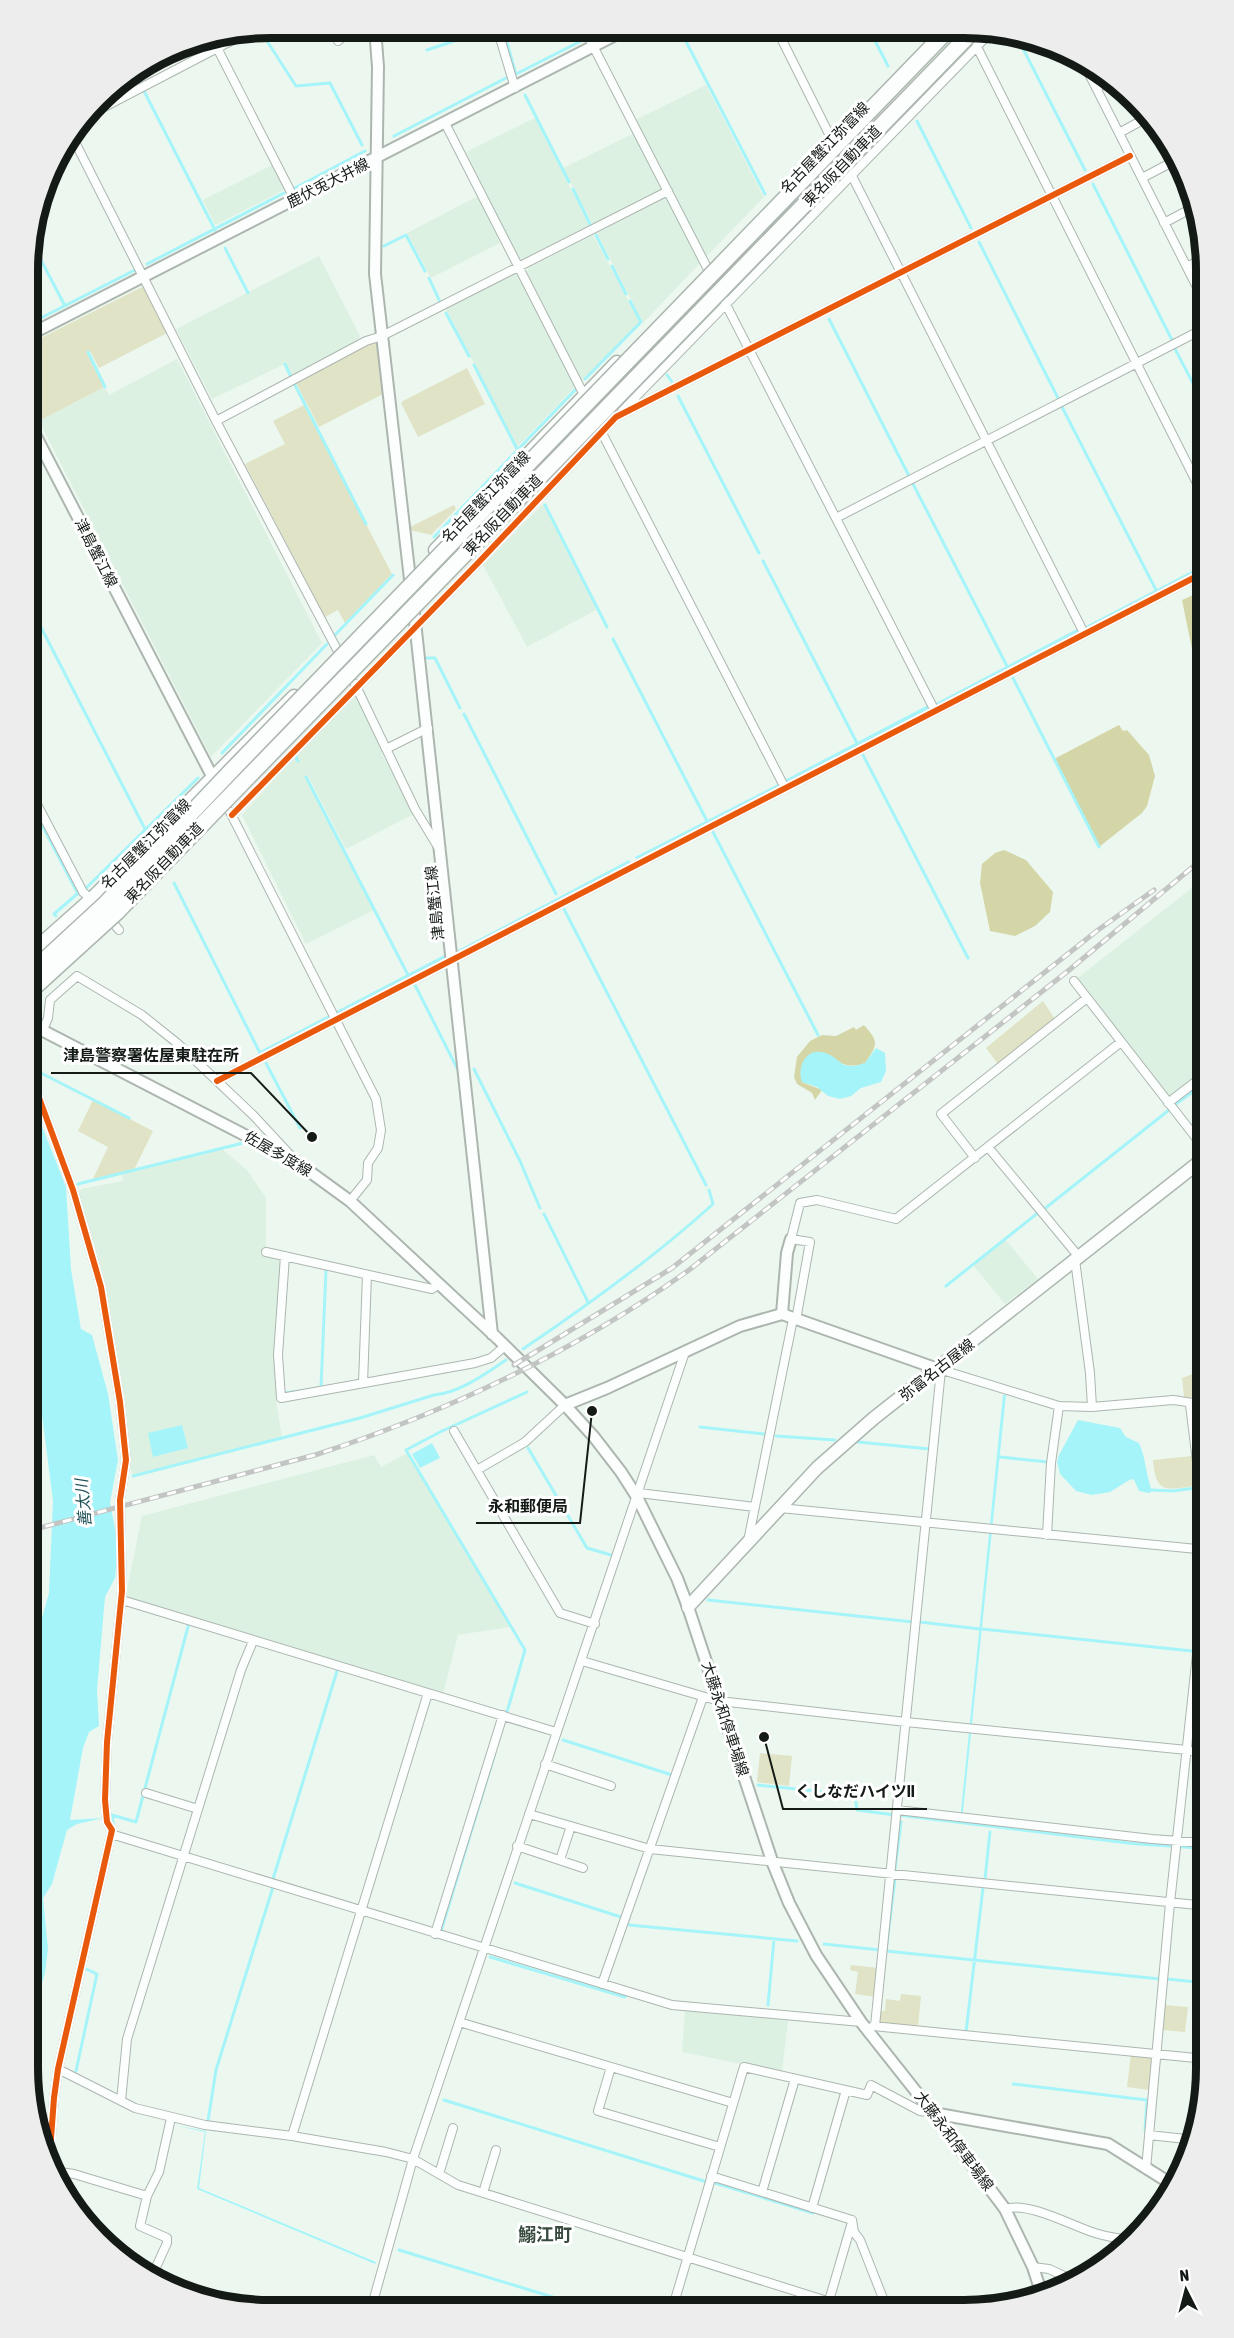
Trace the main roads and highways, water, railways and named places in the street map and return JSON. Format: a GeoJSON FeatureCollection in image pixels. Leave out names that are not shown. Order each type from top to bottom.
{"type":"FeatureCollection","features":[{"type":"Feature","properties":{"kind":"highway","name":"東名阪自動車道"},"geometry":{"type":"LineString","coordinates":[[38,966],[106,903],[940,38]]}},
{"type":"Feature","properties":{"kind":"highway","name":"東名阪自動車道"},"geometry":{"type":"LineString","coordinates":[[38,984],[117,912],[967,38]]}},
{"type":"Feature","properties":{"kind":"main road","name":"津島蟹江線"},"geometry":{"type":"LineString","coordinates":[[376,38],[378,67],[375,274],[442,853],[492,1334]]}},
{"type":"Feature","properties":{"kind":"main road","name":"鹿伏兎大井線"},"geometry":{"type":"LineString","coordinates":[[38,331],[610,38]]}},
{"type":"Feature","properties":{"kind":"main road","name":"名古屋蟹江弥富線"},"geometry":{"type":"LineString","coordinates":[[38,945],[91,899],[213,778],[708,270],[930,38]]}},
{"type":"Feature","properties":{"kind":"main road","name":"津島蟹江線"},"geometry":{"type":"LineString","coordinates":[[38,440],[213,778]]}},
{"type":"Feature","properties":{"kind":"main road","name":"佐屋多度線"},"geometry":{"type":"LineString","coordinates":[[38,1028],[295,1161],[350,1201],[492,1334]]}},
{"type":"Feature","properties":{"kind":"main road","name":"弥富名古屋線"},"geometry":{"type":"LineString","coordinates":[[688,1607],[817,1468],[874,1418],[940,1370],[1196,1163]]}},
{"type":"Feature","properties":{"kind":"main road"},"geometry":{"type":"LineString","coordinates":[[782,1314],[787,1254],[791,1239]]}},
{"type":"Feature","properties":{"kind":"main road"},"geometry":{"type":"LineString","coordinates":[[492,1334],[565,1405],[740,1326],[782,1314],[940,1370]]}},
{"type":"Feature","properties":{"kind":"main road","name":"大藤永和停車場線"},"geometry":{"type":"LineString","coordinates":[[565,1405],[615,1463],[638,1495],[677,1578],[772,1861],[789,1903],[816,1955],[861,2023],[933,2113],[1005,2209],[1033,2267],[1040,2288]]}},
{"type":"Feature","properties":{"kind":"main road"},"geometry":{"type":"LineString","coordinates":[[933,2113],[1108,2145],[1167,2182]]}},
{"type":"Feature","properties":{"kind":"water"},"geometry":{"type":"Polygon","coordinates":[[[1196,569],[1085,629],[1084,627],[1196,569]]]}},
{"type":"Feature","properties":{"kind":"water"},"geometry":{"type":"Polygon","coordinates":[[[1077,629],[1079,632],[935,706],[934,704],[1077,629]]]}},
{"type":"Feature","properties":{"kind":"water"},"geometry":{"type":"Polygon","coordinates":[[[928,705],[929,709],[785,783],[783,781],[928,705]]]}},
{"type":"Feature","properties":{"kind":"water"},"geometry":{"type":"Polygon","coordinates":[[[778,784],[779,786],[637,860],[635,857],[778,784]]]}},
{"type":"Feature","properties":{"kind":"water"},"geometry":{"type":"Polygon","coordinates":[[[629,860],[630,863],[458,952],[458,950],[629,860]]]}},
{"type":"Feature","properties":{"kind":"water"},"geometry":{"type":"Polygon","coordinates":[[[448,953],[448,957],[260,1055],[258,1052],[448,953]]]}},
{"type":"Feature","properties":{"kind":"water"},"geometry":{"type":"Polygon","coordinates":[[[876,1048],[885,1053],[886,1071],[881,1082],[861,1088],[851,1096],[840,1099],[828,1096],[817,1087],[802,1082],[801,1071],[804,1061],[815,1052],[833,1056],[844,1065],[856,1066],[865,1063],[876,1048]]]}},
{"type":"Feature","properties":{"kind":"water","name":"善太川"},"geometry":{"type":"Polygon","coordinates":[[[38,1116],[66,1187],[71,1269],[81,1329],[92,1335],[108,1394],[118,1460],[110,1502],[118,1544],[115,1578],[105,1597],[97,1690],[99,1726],[89,1732],[83,1748],[70,1820],[103,1818],[77,1824],[67,1830],[52,1884],[43,1898],[48,1949],[45,1973],[38,1997],[38,1632],[49,1593],[53,1501],[38,1392],[38,1116]]]}},
{"type":"Feature","properties":{"kind":"water"},"geometry":{"type":"Polygon","coordinates":[[[1003,1395],[1006,1395],[962,1821],[1132,1842],[1196,1846],[1196,1849],[1132,1845],[894,1816],[960,1821],[1003,1395]]]}},
{"type":"Feature","properties":{"kind":"water"},"geometry":{"type":"Polygon","coordinates":[[[1078,1420],[1120,1428],[1126,1437],[1139,1443],[1152,1491],[1149,1493],[1139,1491],[1134,1480],[1131,1479],[1110,1492],[1092,1495],[1076,1491],[1060,1474],[1057,1462],[1078,1420]]]}},
{"type":"Feature","properties":{"kind":"water"},"geometry":{"type":"Polygon","coordinates":[[[182,1425],[188,1448],[153,1457],[148,1433],[182,1425]]]}},
{"type":"Feature","properties":{"kind":"water"},"geometry":{"type":"Polygon","coordinates":[[[432,1443],[440,1458],[420,1468],[412,1454],[432,1443]]]}},
{"type":"Feature","properties":{"kind":"water"},"geometry":{"type":"Polygon","coordinates":[[[174,2125],[206,2131],[199,2188],[376,2262],[375,2264],[197,2189],[205,2132],[174,2125]]]}},
{"type":"Feature","properties":{"kind":"waterway"},"geometry":{"type":"LineString","coordinates":[[266,38],[296,86],[330,83],[362,145]]}},
{"type":"Feature","properties":{"kind":"waterway"},"geometry":{"type":"LineString","coordinates":[[427,50],[463,38]]}},
{"type":"Feature","properties":{"kind":"waterway"},"geometry":{"type":"LineString","coordinates":[[506,38],[515,71]]}},
{"type":"Feature","properties":{"kind":"waterway"},"geometry":{"type":"LineString","coordinates":[[684,38],[765,194]]}},
{"type":"Feature","properties":{"kind":"waterway"},"geometry":{"type":"LineString","coordinates":[[874,38],[888,66]]}},
{"type":"Feature","properties":{"kind":"waterway"},"geometry":{"type":"LineString","coordinates":[[516,74],[585,39]]}},
{"type":"Feature","properties":{"kind":"waterway"},"geometry":{"type":"LineString","coordinates":[[1021,44],[1085,170]]}},
{"type":"Feature","properties":{"kind":"waterway"},"geometry":{"type":"LineString","coordinates":[[394,136],[506,78]]}},
{"type":"Feature","properties":{"kind":"waterway"},"geometry":{"type":"LineString","coordinates":[[138,79],[141,84]]}},
{"type":"Feature","properties":{"kind":"waterway"},"geometry":{"type":"LineString","coordinates":[[144,91],[215,230]]}},
{"type":"Feature","properties":{"kind":"waterway"},"geometry":{"type":"LineString","coordinates":[[525,95],[569,182]]}},
{"type":"Feature","properties":{"kind":"waterway"},"geometry":{"type":"LineString","coordinates":[[917,121],[971,228]]}},
{"type":"Feature","properties":{"kind":"waterway"},"geometry":{"type":"LineString","coordinates":[[295,188],[365,151]]}},
{"type":"Feature","properties":{"kind":"waterway"},"geometry":{"type":"LineString","coordinates":[[1093,184],[1172,340]]}},
{"type":"Feature","properties":{"kind":"waterway"},"geometry":{"type":"LineString","coordinates":[[573,189],[591,226]]}},
{"type":"Feature","properties":{"kind":"waterway"},"geometry":{"type":"LineString","coordinates":[[147,264],[284,193]]}},
{"type":"Feature","properties":{"kind":"waterway"},"geometry":{"type":"LineString","coordinates":[[384,246],[406,235],[425,271]]}},
{"type":"Feature","properties":{"kind":"waterway"},"geometry":{"type":"LineString","coordinates":[[596,235],[608,259]]}},
{"type":"Feature","properties":{"kind":"waterway"},"geometry":{"type":"LineString","coordinates":[[979,242],[1059,400]]}},
{"type":"Feature","properties":{"kind":"waterway"},"geometry":{"type":"LineString","coordinates":[[225,248],[248,293]]}},
{"type":"Feature","properties":{"kind":"waterway"},"geometry":{"type":"LineString","coordinates":[[38,254],[65,306]]}},
{"type":"Feature","properties":{"kind":"waterway"},"geometry":{"type":"LineString","coordinates":[[612,266],[626,294]]}},
{"type":"Feature","properties":{"kind":"waterway"},"geometry":{"type":"LineString","coordinates":[[38,319],[135,270]]}},
{"type":"Feature","properties":{"kind":"waterway"},"geometry":{"type":"LineString","coordinates":[[429,278],[440,302]]}},
{"type":"Feature","properties":{"kind":"waterway"},"geometry":{"type":"LineString","coordinates":[[585,379],[641,322],[630,301]]}},
{"type":"Feature","properties":{"kind":"waterway"},"geometry":{"type":"LineString","coordinates":[[446,313],[469,356]]}},
{"type":"Feature","properties":{"kind":"waterway"},"geometry":{"type":"LineString","coordinates":[[829,319],[909,476]]}},
{"type":"Feature","properties":{"kind":"waterway"},"geometry":{"type":"LineString","coordinates":[[1174,347],[1196,389]]}},
{"type":"Feature","properties":{"kind":"waterway"},"geometry":{"type":"LineString","coordinates":[[88,352],[105,387]]}},
{"type":"Feature","properties":{"kind":"waterway"},"geometry":{"type":"LineString","coordinates":[[285,364],[291,377]]}},
{"type":"Feature","properties":{"kind":"waterway"},"geometry":{"type":"LineString","coordinates":[[474,365],[517,449]]}},
{"type":"Feature","properties":{"kind":"waterway"},"geometry":{"type":"LineString","coordinates":[[667,375],[672,382]]}},
{"type":"Feature","properties":{"kind":"waterway"},"geometry":{"type":"LineString","coordinates":[[295,385],[366,524]]}},
{"type":"Feature","properties":{"kind":"waterway"},"geometry":{"type":"LineString","coordinates":[[434,537],[577,388]]}},
{"type":"Feature","properties":{"kind":"waterway"},"geometry":{"type":"LineString","coordinates":[[678,396],[759,553]]}},
{"type":"Feature","properties":{"kind":"waterway"},"geometry":{"type":"LineString","coordinates":[[1062,407],[1156,590]]}},
{"type":"Feature","properties":{"kind":"waterway"},"geometry":{"type":"LineString","coordinates":[[913,484],[1008,668]]}},
{"type":"Feature","properties":{"kind":"waterway"},"geometry":{"type":"LineString","coordinates":[[545,505],[607,627]]}},
{"type":"Feature","properties":{"kind":"waterway"},"geometry":{"type":"LineString","coordinates":[[763,561],[858,745]]}},
{"type":"Feature","properties":{"kind":"waterway"},"geometry":{"type":"LineString","coordinates":[[335,635],[393,575]]}},
{"type":"Feature","properties":{"kind":"waterway"},"geometry":{"type":"LineString","coordinates":[[38,621],[145,829]]}},
{"type":"Feature","properties":{"kind":"waterway"},"geometry":{"type":"LineString","coordinates":[[613,639],[708,823]]}},
{"type":"Feature","properties":{"kind":"waterway"},"geometry":{"type":"LineString","coordinates":[[222,753],[327,644]]}},
{"type":"Feature","properties":{"kind":"waterway"},"geometry":{"type":"LineString","coordinates":[[425,658],[435,658],[460,708]]}},
{"type":"Feature","properties":{"kind":"waterway"},"geometry":{"type":"LineString","coordinates":[[1013,678],[1099,847]]}},
{"type":"Feature","properties":{"kind":"waterway"},"geometry":{"type":"LineString","coordinates":[[464,714],[556,894]]}},
{"type":"Feature","properties":{"kind":"waterway"},"geometry":{"type":"LineString","coordinates":[[863,755],[968,958]]}},
{"type":"Feature","properties":{"kind":"waterway"},"geometry":{"type":"LineString","coordinates":[[296,757],[298,761]]}},
{"type":"Feature","properties":{"kind":"waterway"},"geometry":{"type":"LineString","coordinates":[[306,777],[409,977]]}},
{"type":"Feature","properties":{"kind":"waterway"},"geometry":{"type":"LineString","coordinates":[[86,888],[198,778]]}},
{"type":"Feature","properties":{"kind":"waterway"},"geometry":{"type":"LineString","coordinates":[[38,817],[78,894]]}},
{"type":"Feature","properties":{"kind":"waterway"},"geometry":{"type":"LineString","coordinates":[[713,832],[818,1035]]}},
{"type":"Feature","properties":{"kind":"waterway"},"geometry":{"type":"LineString","coordinates":[[174,883],[260,1053]]}},
{"type":"Feature","properties":{"kind":"waterway"},"geometry":{"type":"LineString","coordinates":[[56,916],[54,914],[77,894]]}},
{"type":"Feature","properties":{"kind":"waterway"},"geometry":{"type":"LineString","coordinates":[[564,909],[706,1185]]}},
{"type":"Feature","properties":{"kind":"waterway"},"geometry":{"type":"LineString","coordinates":[[415,985],[459,1072]]}},
{"type":"Feature","properties":{"kind":"waterway"},"geometry":{"type":"LineString","coordinates":[[266,1063],[300,1128]]}},
{"type":"Feature","properties":{"kind":"waterway"},"geometry":{"type":"LineString","coordinates":[[474,1069],[520,1161],[540,1208]]}},
{"type":"Feature","properties":{"kind":"waterway"},"geometry":{"type":"LineString","coordinates":[[39,1072],[129,1118]]}},
{"type":"Feature","properties":{"kind":"waterway"},"geometry":{"type":"LineString","coordinates":[[1173,1106],[1196,1089]]}},
{"type":"Feature","properties":{"kind":"waterway"},"geometry":{"type":"LineString","coordinates":[[1043,1210],[1169,1110]]}},
{"type":"Feature","properties":{"kind":"waterway"},"geometry":{"type":"LineString","coordinates":[[78,1184],[243,1143]]}},
{"type":"Feature","properties":{"kind":"waterway"},"geometry":{"type":"LineString","coordinates":[[523,1349],[621,1280],[691,1224],[713,1204],[709,1190]]}},
{"type":"Feature","properties":{"kind":"waterway"},"geometry":{"type":"LineString","coordinates":[[946,1286],[1039,1212]]}},
{"type":"Feature","properties":{"kind":"waterway"},"geometry":{"type":"LineString","coordinates":[[544,1214],[588,1302]]}},
{"type":"Feature","properties":{"kind":"waterway"},"geometry":{"type":"LineString","coordinates":[[321,1387],[326,1270]]}},
{"type":"Feature","properties":{"kind":"waterway"},"geometry":{"type":"LineString","coordinates":[[133,1476],[360,1418],[453,1391],[472,1382],[506,1360]]}},
{"type":"Feature","properties":{"kind":"waterway"},"geometry":{"type":"LineString","coordinates":[[285,1393],[307,1390]]}},
{"type":"Feature","properties":{"kind":"waterway"},"geometry":{"type":"LineString","coordinates":[[507,1712],[525,1650],[406,1450],[527,1392]]}},
{"type":"Feature","properties":{"kind":"waterway"},"geometry":{"type":"LineString","coordinates":[[700,1427],[764,1434]]}},
{"type":"Feature","properties":{"kind":"waterway"},"geometry":{"type":"LineString","coordinates":[[776,1436],[835,1440]]}},
{"type":"Feature","properties":{"kind":"waterway"},"geometry":{"type":"LineString","coordinates":[[858,1442],[930,1449]]}},
{"type":"Feature","properties":{"kind":"waterway"},"geometry":{"type":"LineString","coordinates":[[528,1448],[587,1548],[611,1555]]}},
{"type":"Feature","properties":{"kind":"waterway"},"geometry":{"type":"LineString","coordinates":[[1000,1457],[1048,1462]]}},
{"type":"Feature","properties":{"kind":"waterway"},"geometry":{"type":"LineString","coordinates":[[1152,1490],[1172,1491],[1196,1488]]}},
{"type":"Feature","properties":{"kind":"waterway"},"geometry":{"type":"LineString","coordinates":[[38,1490],[38,1499]]}},
{"type":"Feature","properties":{"kind":"waterway"},"geometry":{"type":"LineString","coordinates":[[708,1600],[913,1622]]}},
{"type":"Feature","properties":{"kind":"waterway"},"geometry":{"type":"LineString","coordinates":[[920,1622],[980,1629]]}},
{"type":"Feature","properties":{"kind":"waterway"},"geometry":{"type":"LineString","coordinates":[[114,1829],[112,1815],[136,1822],[189,1623]]}},
{"type":"Feature","properties":{"kind":"waterway"},"geometry":{"type":"LineString","coordinates":[[982,1629],[1192,1651]]}},
{"type":"Feature","properties":{"kind":"waterway"},"geometry":{"type":"LineString","coordinates":[[273,1879],[337,1671]]}},
{"type":"Feature","properties":{"kind":"waterway"},"geometry":{"type":"LineString","coordinates":[[563,1740],[672,1775]]}},
{"type":"Feature","properties":{"kind":"waterway"},"geometry":{"type":"LineString","coordinates":[[441,1931],[495,1753]]}},
{"type":"Feature","properties":{"kind":"waterway"},"geometry":{"type":"LineString","coordinates":[[758,1785],[855,1795],[857,1810],[895,1815]]}},
{"type":"Feature","properties":{"kind":"waterway"},"geometry":{"type":"LineString","coordinates":[[895,1869],[901,1822]]}},
{"type":"Feature","properties":{"kind":"waterway"},"geometry":{"type":"LineString","coordinates":[[985,1879],[990,1832]]}},
{"type":"Feature","properties":{"kind":"waterway"},"geometry":{"type":"LineString","coordinates":[[895,1879],[886,1951],[1160,1979]]}},
{"type":"Feature","properties":{"kind":"waterway"},"geometry":{"type":"LineString","coordinates":[[515,1883],[624,1918]]}},
{"type":"Feature","properties":{"kind":"waterway"},"geometry":{"type":"LineString","coordinates":[[208,2121],[216,2070],[273,1887]]}},
{"type":"Feature","properties":{"kind":"waterway"},"geometry":{"type":"LineString","coordinates":[[966,2032],[983,1888]]}},
{"type":"Feature","properties":{"kind":"waterway"},"geometry":{"type":"LineString","coordinates":[[629,1925],[797,1941]]}},
{"type":"Feature","properties":{"kind":"waterway"},"geometry":{"type":"LineString","coordinates":[[768,2005],[774,1939]]}},
{"type":"Feature","properties":{"kind":"waterway"},"geometry":{"type":"LineString","coordinates":[[824,1944],[880,1950]]}},
{"type":"Feature","properties":{"kind":"waterway"},"geometry":{"type":"LineString","coordinates":[[490,1957],[625,1997]]}},
{"type":"Feature","properties":{"kind":"waterway"},"geometry":{"type":"LineString","coordinates":[[76,2071],[97,1974],[84,1968]]}},
{"type":"Feature","properties":{"kind":"waterway"},"geometry":{"type":"LineString","coordinates":[[1167,1979],[1196,1982]]}},
{"type":"Feature","properties":{"kind":"waterway"},"geometry":{"type":"LineString","coordinates":[[1013,2084],[1147,2100],[1145,2130]]}},
{"type":"Feature","properties":{"kind":"waterway"},"geometry":{"type":"LineString","coordinates":[[444,2100],[707,2182]]}},
{"type":"Feature","properties":{"kind":"waterway"},"geometry":{"type":"LineString","coordinates":[[715,2183],[813,2213]]}},
{"type":"Feature","properties":{"kind":"waterway"},"geometry":{"type":"LineString","coordinates":[[399,2250],[562,2300]]}},
{"type":"Feature","properties":{"kind":"railway"},"geometry":{"type":"LineString","coordinates":[[38,1528],[315,1455],[364,1438],[413,1420],[509,1377],[602,1327],[689,1270],[1068,971],[1196,864]]}},
{"type":"Feature","properties":{"kind":"railway"},"geometry":{"type":"LineString","coordinates":[[514,1365],[672,1268],[1098,930],[1154,890]]}},
{"type":"Feature","properties":{"kind":"place","name":"津島警察署佐屋東駐在所"},"geometry":{"type":"Point","coordinates":[312,1137]}},
{"type":"Feature","properties":{"kind":"place","name":"永和郵便局"},"geometry":{"type":"Point","coordinates":[592,1411]}},
{"type":"Feature","properties":{"kind":"place","name":"くしなだハイツII"},"geometry":{"type":"Point","coordinates":[764,1737]}},
{"type":"Feature","properties":{"kind":"district","name":"鰯江町"},"geometry":{"type":"Point","coordinates":[545,2235]}}]}
